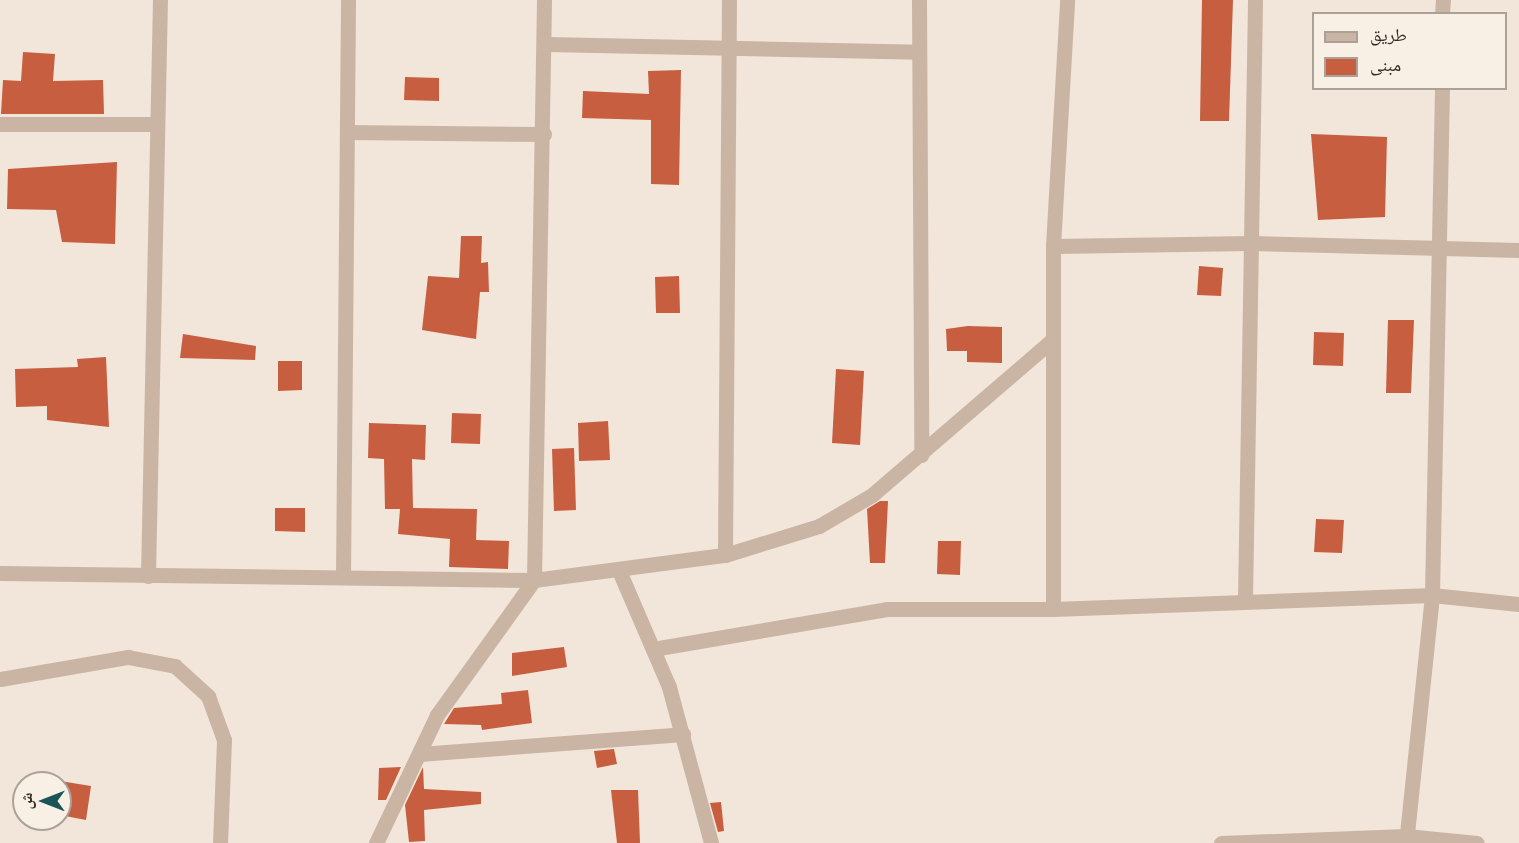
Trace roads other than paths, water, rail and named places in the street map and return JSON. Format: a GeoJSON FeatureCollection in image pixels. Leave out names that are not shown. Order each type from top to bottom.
{"type":"FeatureCollection","features":[{"type":"Feature","properties":{"kind":"street"},"geometry":{"type":"LineString","coordinates":[[148,576],[160,0]]}},
{"type":"Feature","properties":{"kind":"street"},"geometry":{"type":"LineString","coordinates":[[343,577],[348,0]]}},
{"type":"Feature","properties":{"kind":"street"},"geometry":{"type":"LineString","coordinates":[[376,843],[437,715],[534,580],[546,44],[544,0]]}},
{"type":"Feature","properties":{"kind":"street"},"geometry":{"type":"LineString","coordinates":[[725,555],[726,46],[729,0]]}},
{"type":"Feature","properties":{"kind":"street"},"geometry":{"type":"LineString","coordinates":[[919,0],[921,455]]}},
{"type":"Feature","properties":{"kind":"street"},"geometry":{"type":"LineString","coordinates":[[1053,609],[1053,246],[1067,0]]}},
{"type":"Feature","properties":{"kind":"street"},"geometry":{"type":"LineString","coordinates":[[1245,598],[1255,0]]}},
{"type":"Feature","properties":{"kind":"street"},"geometry":{"type":"LineString","coordinates":[[546,44],[726,46],[920,52]]}},
{"type":"Feature","properties":{"kind":"street"},"geometry":{"type":"LineString","coordinates":[[1406,839],[1432,595],[1441,248],[1442,90]]}},
{"type":"Feature","properties":{"kind":"street"},"geometry":{"type":"LineString","coordinates":[[0,124],[157,124]]}},
{"type":"Feature","properties":{"kind":"street"},"geometry":{"type":"LineString","coordinates":[[347,132],[544,134]]}},
{"type":"Feature","properties":{"kind":"street"},"geometry":{"type":"LineString","coordinates":[[1053,246],[1251,243],[1519,250]]}},
{"type":"Feature","properties":{"kind":"street"},"geometry":{"type":"LineString","coordinates":[[0,573],[534,580],[620,573],[725,555],[819,526],[872,495],[1052,340]]}},
{"type":"Feature","properties":{"kind":"street"},"geometry":{"type":"LineString","coordinates":[[620,573],[653,650],[683,734],[711,843]]}},
{"type":"Feature","properties":{"kind":"street"},"geometry":{"type":"LineString","coordinates":[[653,650],[887,609],[1053,609],[1245,598],[1432,595],[1519,603]]}},
{"type":"Feature","properties":{"kind":"street"},"geometry":{"type":"LineString","coordinates":[[0,679],[128,657],[175,666],[208,696],[224,740],[220,843]]}},
{"type":"Feature","properties":{"kind":"street"},"geometry":{"type":"LineString","coordinates":[[419,754],[683,734]]}},
{"type":"Feature","properties":{"kind":"street"},"geometry":{"type":"LineString","coordinates":[[1221,843],[1406,839],[1477,843]]}}]}
